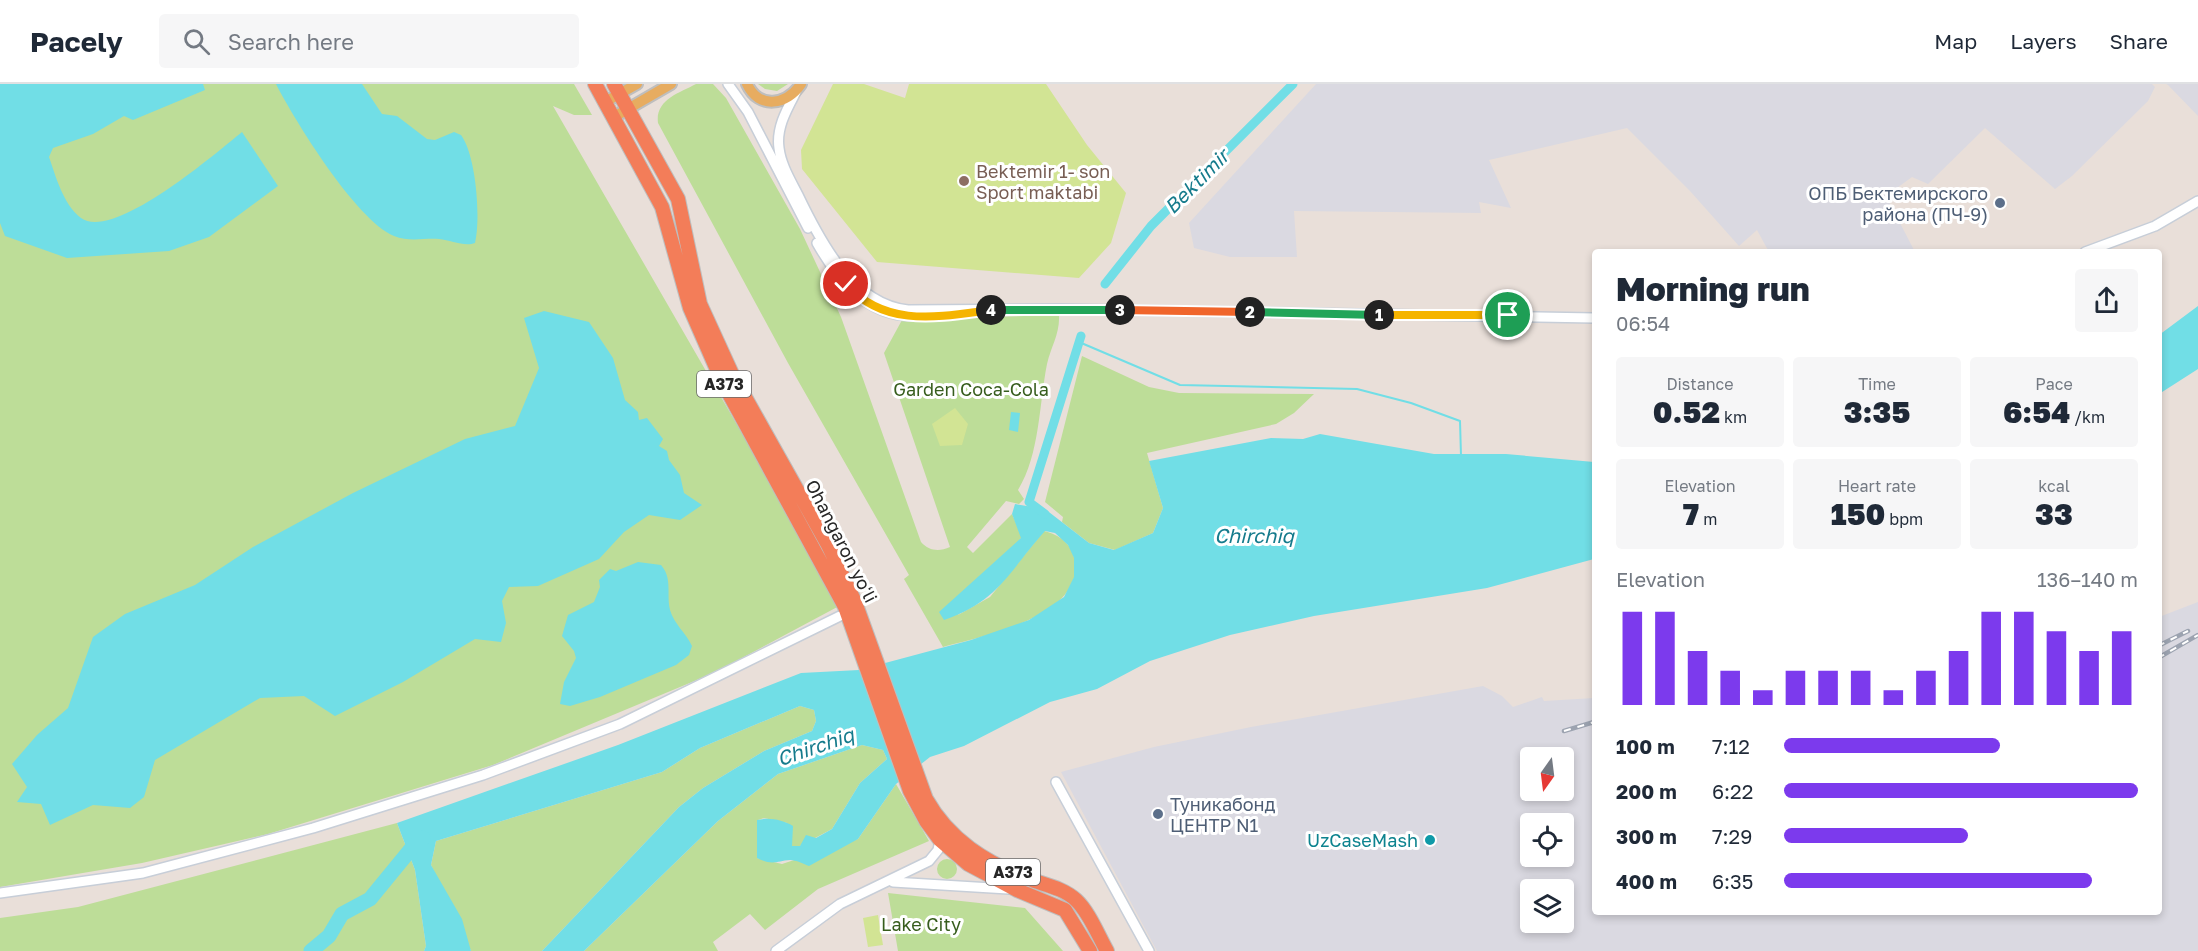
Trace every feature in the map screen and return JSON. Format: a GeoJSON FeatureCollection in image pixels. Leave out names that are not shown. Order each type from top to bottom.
{"type":"FeatureCollection","features":[{"type":"Feature","properties":{"kind":"highway","name":"Ohangaron yoʻli"},"geometry":{"type":"LineString","coordinates":[[595,84],[662,207],[678,273],[703,340],[722,381],[832,579],[869,656]]}},
{"type":"Feature","properties":{"kind":"highway","name":"Ohangaron yoʻli"},"geometry":{"type":"LineString","coordinates":[[617,89],[678,199],[693,277],[712,333],[732,374],[828,545],[855,602],[869,656],[926,821],[940,840],[968,864],[1017,890],[1065,910],[1090,951]]}},
{"type":"Feature","properties":{"kind":"highway","name":"Ohangaron yoʻli"},"geometry":{"type":"LineString","coordinates":[[915,789],[943,825],[974,852],[997,866],[1075,899],[1107,951]]}},
{"type":"Feature","properties":{"kind":"main road"},"geometry":{"type":"LineString","coordinates":[[605,102],[617,89],[637,84]]}},
{"type":"Feature","properties":{"kind":"main road"},"geometry":{"type":"LineString","coordinates":[[614,117],[671,84]]}},
{"type":"Feature","properties":{"kind":"main road"},"geometry":{"type":"LineString","coordinates":[[747,84],[756,97],[769,102],[785,100],[799,88]]}},
{"type":"Feature","properties":{"kind":"street"},"geometry":{"type":"LineString","coordinates":[[728,84],[748,112],[826,258],[853,292],[866,303],[885,313],[903,315],[995,309]]}},
{"type":"Feature","properties":{"kind":"street"},"geometry":{"type":"LineString","coordinates":[[747,84],[748,112]]}},
{"type":"Feature","properties":{"kind":"street"},"geometry":{"type":"LineString","coordinates":[[799,88],[781,124],[778,144],[780,155],[822,241],[856,283],[879,303],[898,309],[1060,309],[1592,318]]}},
{"type":"Feature","properties":{"kind":"street"},"geometry":{"type":"LineString","coordinates":[[2093,249],[2155,225],[2198,201]]}},
{"type":"Feature","properties":{"kind":"street"},"geometry":{"type":"LineString","coordinates":[[0,893],[143,873],[313,828],[483,775],[620,724],[840,616]]}},
{"type":"Feature","properties":{"kind":"street"},"geometry":{"type":"LineString","coordinates":[[1056,782],[1149,951]]}},
{"type":"Feature","properties":{"kind":"street"},"geometry":{"type":"LineString","coordinates":[[776,951],[840,904],[891,882],[929,861],[938,850],[940,840]]}},
{"type":"Feature","properties":{"kind":"street"},"geometry":{"type":"LineString","coordinates":[[891,882],[1017,890]]}},
{"type":"Feature","properties":{"kind":"shaded area"},"geometry":{"type":"Polygon","coordinates":[[[1316,84],[2152,84],[2155,87],[2148,101],[2072,176],[2055,189],[1985,128],[1928,184],[1912,177],[1886,196],[1913,249],[1767,249],[1757,230],[1739,246],[1690,191],[1627,128],[1489,160],[1511,208],[1479,202],[1481,213],[1294,211],[1297,257],[1230,257],[1194,248],[1189,223],[1316,84]]]}},
{"type":"Feature","properties":{"kind":"shaded area"},"geometry":{"type":"Polygon","coordinates":[[[2166,84],[2198,84],[2198,116],[2168,85],[2166,84]]]}},
{"type":"Feature","properties":{"kind":"shaded area"},"geometry":{"type":"Polygon","coordinates":[[[2198,602],[2198,951],[1157,951],[1061,772],[1154,747],[1251,727],[1483,686],[1502,696],[1513,707],[1542,697],[1544,701],[1592,698],[1592,915],[2162,915],[2162,616],[2198,602]]]}},
{"type":"Feature","properties":{"kind":"green space"},"geometry":{"type":"Polygon","coordinates":[[[0,84],[574,84],[592,115],[574,115],[553,106],[841,605],[716,672],[493,765],[268,834],[142,863],[0,887],[0,84]]]}},
{"type":"Feature","properties":{"kind":"green space","name":"Garden Coca-Cola"},"geometry":{"type":"Polygon","coordinates":[[[696,84],[713,84],[726,98],[800,229],[841,317],[921,542],[927,547],[942,550],[950,547],[884,353],[902,320],[1059,315],[1057,334],[1047,364],[1035,445],[1031,461],[1018,490],[1024,499],[1019,504],[1006,501],[967,547],[973,553],[1012,514],[1022,537],[958,615],[990,597],[1044,531],[1064,541],[1075,561],[1073,580],[1064,596],[1047,610],[1004,630],[943,647],[904,579],[909,575],[788,363],[658,123],[660,108],[664,103],[696,84]]]}},
{"type":"Feature","properties":{"kind":"green space"},"geometry":{"type":"Polygon","coordinates":[[[758,84],[788,84],[777,91],[765,89],[758,84]]]}},
{"type":"Feature","properties":{"kind":"green space","name":"Bektemir 1- son Sport maktabi"},"geometry":{"type":"Polygon","coordinates":[[[833,84],[864,84],[905,98],[909,84],[1046,84],[1087,145],[1126,193],[1111,243],[1079,278],[877,262],[802,169],[801,150],[833,84]]]}},
{"type":"Feature","properties":{"kind":"green space"},"geometry":{"type":"Polygon","coordinates":[[[1082,356],[1149,387],[1179,393],[1314,394],[1294,413],[1276,424],[1147,453],[1163,508],[1153,533],[1115,550],[1089,543],[1062,522],[1063,517],[1045,502],[1082,356]]]}},
{"type":"Feature","properties":{"kind":"green space"},"geometry":{"type":"Polygon","coordinates":[[[955,408],[968,424],[962,445],[940,446],[932,424],[955,408]]]}},
{"type":"Feature","properties":{"kind":"green space"},"geometry":{"type":"Polygon","coordinates":[[[800,706],[814,710],[816,721],[812,731],[764,751],[703,788],[679,807],[542,951],[471,951],[431,865],[436,841],[662,772],[700,748],[800,706]]]}},
{"type":"Feature","properties":{"kind":"green space"},"geometry":{"type":"Polygon","coordinates":[[[862,745],[883,750],[887,759],[860,783],[832,829],[800,846],[792,846],[787,823],[764,818],[758,820],[757,858],[782,864],[858,839],[896,784],[929,841],[818,889],[765,930],[750,914],[713,942],[718,951],[584,951],[718,821],[778,774],[862,745]]]}},
{"type":"Feature","properties":{"kind":"green space"},"geometry":{"type":"Polygon","coordinates":[[[397,823],[415,870],[426,946],[424,951],[0,951],[0,918],[78,907],[397,823]]]}},
{"type":"Feature","properties":{"kind":"green space"},"geometry":{"type":"Polygon","coordinates":[[[947,859],[954,862],[957,869],[954,876],[947,879],[940,876],[937,869],[940,862],[947,859]]]}},
{"type":"Feature","properties":{"kind":"green space","name":"Lake City"},"geometry":{"type":"Polygon","coordinates":[[[888,893],[1025,908],[1063,951],[898,951],[888,893]]]}},
{"type":"Feature","properties":{"kind":"green space"},"geometry":{"type":"Polygon","coordinates":[[[878,915],[883,945],[868,947],[863,918],[878,915]]]}},
{"type":"Feature","properties":{"kind":"water"},"geometry":{"type":"Polygon","coordinates":[[[0,84],[203,84],[205,90],[133,120],[124,116],[93,134],[53,148],[49,157],[57,181],[69,205],[81,218],[96,222],[116,218],[139,207],[188,175],[242,132],[278,186],[209,237],[169,251],[67,258],[5,236],[0,223],[0,84]]]}},
{"type":"Feature","properties":{"kind":"water"},"geometry":{"type":"Polygon","coordinates":[[[276,84],[362,84],[382,114],[397,116],[427,139],[435,140],[454,132],[461,135],[474,171],[477,203],[475,243],[462,244],[439,239],[405,239],[394,236],[379,226],[362,211],[328,168],[276,84]]]}},
{"type":"Feature","properties":{"kind":"water"},"geometry":{"type":"Polygon","coordinates":[[[2198,306],[2198,369],[2162,392],[2162,333],[2198,306]]]}},
{"type":"Feature","properties":{"kind":"water"},"geometry":{"type":"Polygon","coordinates":[[[544,311],[589,322],[613,358],[625,400],[638,412],[639,420],[647,418],[663,439],[659,446],[667,451],[669,460],[680,475],[684,493],[702,505],[680,520],[649,515],[624,532],[599,559],[538,586],[509,587],[502,601],[506,623],[501,642],[475,639],[403,682],[335,716],[304,696],[260,698],[155,760],[144,797],[130,808],[93,805],[50,825],[41,804],[17,802],[27,787],[12,764],[37,735],[68,708],[93,637],[125,614],[195,585],[253,547],[353,493],[465,439],[515,426],[539,368],[524,318],[544,311]]]}},
{"type":"Feature","properties":{"kind":"water"},"geometry":{"type":"Polygon","coordinates":[[[1011,412],[1020,413],[1018,432],[1009,430],[1011,412]]]}},
{"type":"Feature","properties":{"kind":"water","name":"Chirchiq"},"geometry":{"type":"Polygon","coordinates":[[[1320,434],[1434,454],[1506,454],[1592,462],[1592,560],[1487,588],[1314,616],[1230,635],[1150,661],[1097,689],[1050,702],[964,746],[930,757],[896,784],[858,839],[809,866],[792,860],[771,862],[757,858],[757,820],[776,820],[793,826],[792,846],[800,846],[806,835],[816,838],[832,829],[860,783],[887,759],[883,750],[862,745],[778,774],[718,821],[584,951],[542,951],[679,807],[703,788],[764,751],[812,731],[816,721],[814,710],[800,706],[700,748],[662,772],[436,841],[431,865],[462,919],[471,951],[424,951],[426,946],[415,870],[397,823],[618,745],[801,673],[859,670],[971,640],[1029,620],[1064,597],[1074,577],[1074,558],[1068,545],[1055,533],[1045,531],[1002,583],[978,604],[944,620],[939,612],[1021,538],[1012,514],[1015,504],[1045,509],[1089,543],[1114,550],[1153,533],[1163,508],[1149,461],[1271,438],[1303,439],[1320,434]]]}},
{"type":"Feature","properties":{"kind":"water"},"geometry":{"type":"Polygon","coordinates":[[[638,562],[661,565],[665,570],[670,610],[674,620],[692,646],[689,655],[676,665],[600,697],[570,706],[560,704],[564,682],[576,658],[574,651],[562,636],[568,615],[594,602],[600,587],[599,580],[610,569],[616,571],[638,562]]]}},
{"type":"Feature","properties":{"kind":"waterway","name":"Bektimir"},"geometry":{"type":"LineString","coordinates":[[1105,284],[1151,226],[1293,84]]}},
{"type":"Feature","properties":{"kind":"waterway","name":"Bektimir"},"geometry":{"type":"LineString","coordinates":[[1045,514],[1029,502],[1081,336]]}},
{"type":"Feature","properties":{"kind":"waterway"},"geometry":{"type":"LineString","coordinates":[[1079,342],[1180,385],[1357,389],[1411,403],[1460,421],[1461,456]]}},
{"type":"Feature","properties":{"kind":"waterway"},"geometry":{"type":"LineString","coordinates":[[311,951],[329,936],[342,914],[370,899],[411,849],[423,838]]}},
{"type":"Feature","properties":{"kind":"railway"},"geometry":{"type":"LineString","coordinates":[[2162,644],[2188,631]]}},
{"type":"Feature","properties":{"kind":"railway"},"geometry":{"type":"LineString","coordinates":[[2162,656],[2198,635]]}},
{"type":"Feature","properties":{"kind":"railway"},"geometry":{"type":"LineString","coordinates":[[1564,731],[1592,723]]}},
{"type":"Feature","properties":{"kind":"place","name":"Bektemir 1- son Sport maktabi"},"geometry":{"type":"Point","coordinates":[964,181]}},
{"type":"Feature","properties":{"kind":"place","name":"ОПБ Бектемирского района (ПЧ-9)"},"geometry":{"type":"Point","coordinates":[2000,203]}},
{"type":"Feature","properties":{"kind":"place","name":"Туникабонд ЦЕНТР N1"},"geometry":{"type":"Point","coordinates":[1158,814]}},
{"type":"Feature","properties":{"kind":"place","name":"UzCaseMash"},"geometry":{"type":"Point","coordinates":[1430,840]}},
{"type":"Feature","properties":{"kind":"route"},"geometry":{"type":"LineString","coordinates":[[846,284],[873,308],[885,313],[909,316],[963,314],[995,309],[1508,315]]}}]}
